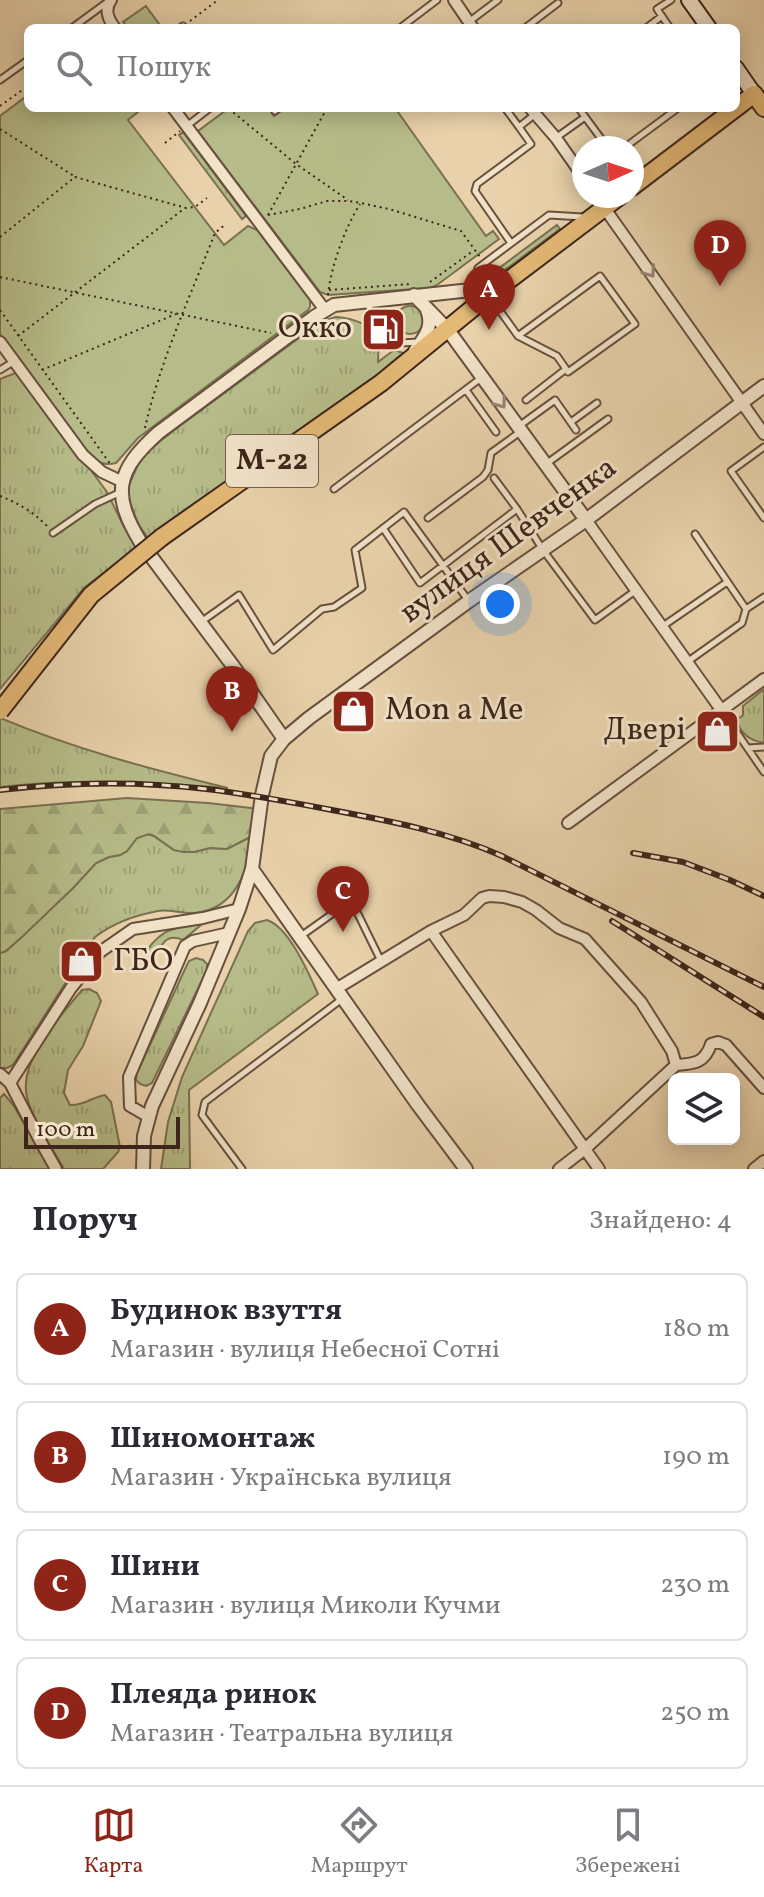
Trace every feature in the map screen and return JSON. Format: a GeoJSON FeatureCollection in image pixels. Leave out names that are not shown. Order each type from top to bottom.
{"type":"FeatureCollection","features":[{"type":"Feature","properties":{"kind":"highway"},"geometry":{"type":"LineString","coordinates":[[740,106],[761,97]]}},
{"type":"Feature","properties":{"kind":"highway"},"geometry":{"type":"LineString","coordinates":[[644,178],[731,112]]}},
{"type":"Feature","properties":{"kind":"highway","name":"М-22"},"geometry":{"type":"LineString","coordinates":[[0,711],[91,595],[162,537],[408,362],[488,293],[597,208]]}},
{"type":"Feature","properties":{"kind":"main road"},"geometry":{"type":"LineString","coordinates":[[689,0],[706,24]]}},
{"type":"Feature","properties":{"kind":"main road"},"geometry":{"type":"LineString","coordinates":[[740,73],[761,97]]}},
{"type":"Feature","properties":{"kind":"street"},"geometry":{"type":"LineString","coordinates":[[111,0],[107,11],[112,24]]}},
{"type":"Feature","properties":{"kind":"street"},"geometry":{"type":"LineString","coordinates":[[454,0],[470,24]]}},
{"type":"Feature","properties":{"kind":"street"},"geometry":{"type":"LineString","coordinates":[[176,112],[264,218],[325,310]]}},
{"type":"Feature","properties":{"kind":"street"},"geometry":{"type":"LineString","coordinates":[[533,112],[572,161]]}},
{"type":"Feature","properties":{"kind":"street"},"geometry":{"type":"LineString","coordinates":[[599,208],[764,434]]}},
{"type":"Feature","properties":{"kind":"street"},"geometry":{"type":"LineString","coordinates":[[143,1169],[144,1136],[149,1117],[239,909],[252,869],[262,795],[271,756],[284,739],[130,525],[123,504],[122,487],[128,467],[158,433],[334,305],[415,289],[488,293]]}},
{"type":"Feature","properties":{"kind":"street"},"geometry":{"type":"LineString","coordinates":[[415,289],[430,317],[429,329],[482,377],[722,711]]}},
{"type":"Feature","properties":{"kind":"street"},"geometry":{"type":"LineString","coordinates":[[426,307],[435,337]]}},
{"type":"Feature","properties":{"kind":"street"},"geometry":{"type":"LineString","coordinates":[[0,342],[83,455],[122,487]]}},
{"type":"Feature","properties":{"kind":"street","name":"вулиця Шевченка"},"geometry":{"type":"LineString","coordinates":[[284,739],[469,601],[586,520],[764,386]]}},
{"type":"Feature","properties":{"kind":"street"},"geometry":{"type":"LineString","coordinates":[[568,823],[764,679]]}},
{"type":"Feature","properties":{"kind":"street"},"geometry":{"type":"LineString","coordinates":[[252,869],[466,1169]]}},
{"type":"Feature","properties":{"kind":"street"},"geometry":{"type":"LineString","coordinates":[[340,993],[381,961],[464,915],[482,898],[504,897],[522,902],[559,928],[585,939],[641,1002],[672,1051],[676,1065]]}},
{"type":"Feature","properties":{"kind":"street"},"geometry":{"type":"LineString","coordinates":[[10,1083],[71,988],[100,952],[133,929],[239,909]]}},
{"type":"Feature","properties":{"kind":"street"},"geometry":{"type":"LineString","coordinates":[[431,931],[599,1169]]}},
{"type":"Feature","properties":{"kind":"street"},"geometry":{"type":"LineString","coordinates":[[149,1117],[130,1106],[129,1077],[185,946],[193,941],[229,933]]}},
{"type":"Feature","properties":{"kind":"street"},"geometry":{"type":"LineString","coordinates":[[559,1169],[676,1065],[689,1065],[708,1055],[711,1044],[718,1042],[726,1045],[764,1088]]}},
{"type":"Feature","properties":{"kind":"street"},"geometry":{"type":"LineString","coordinates":[[0,1074],[10,1083],[56,1169]]}},
{"type":"Feature","properties":{"kind":"street"},"geometry":{"type":"LineString","coordinates":[[754,1169],[764,1161]]}},
{"type":"Feature","properties":{"kind":"lane"},"geometry":{"type":"LineString","coordinates":[[78,24],[111,0]]}},
{"type":"Feature","properties":{"kind":"lane"},"geometry":{"type":"LineString","coordinates":[[405,24],[437,0]]}},
{"type":"Feature","properties":{"kind":"lane"},"geometry":{"type":"LineString","coordinates":[[472,24],[498,0]]}},
{"type":"Feature","properties":{"kind":"lane"},"geometry":{"type":"LineString","coordinates":[[667,24],[657,9],[671,0]]}},
{"type":"Feature","properties":{"kind":"lane"},"geometry":{"type":"LineString","coordinates":[[530,24],[558,3]]}},
{"type":"Feature","properties":{"kind":"lane"},"geometry":{"type":"LineString","coordinates":[[651,24],[662,16]]}},
{"type":"Feature","properties":{"kind":"lane"},"geometry":{"type":"LineString","coordinates":[[0,80],[24,63]]}},
{"type":"Feature","properties":{"kind":"lane"},"geometry":{"type":"LineString","coordinates":[[187,126],[205,112]]}},
{"type":"Feature","properties":{"kind":"lane"},"geometry":{"type":"LineString","coordinates":[[508,112],[531,144],[477,184],[475,191],[511,243]]}},
{"type":"Feature","properties":{"kind":"lane"},"geometry":{"type":"LineString","coordinates":[[519,127],[531,112]]}},
{"type":"Feature","properties":{"kind":"lane"},"geometry":{"type":"LineString","coordinates":[[581,112],[599,136]]}},
{"type":"Feature","properties":{"kind":"lane"},"geometry":{"type":"LineString","coordinates":[[640,136],[673,112]]}},
{"type":"Feature","properties":{"kind":"lane"},"geometry":{"type":"LineString","coordinates":[[556,138],[585,117]]}},
{"type":"Feature","properties":{"kind":"lane"},"geometry":{"type":"LineString","coordinates":[[518,336],[600,276],[635,324],[568,372],[557,356],[518,336],[475,278],[478,268],[549,215],[593,208]]}},
{"type":"Feature","properties":{"kind":"lane"},"geometry":{"type":"LineString","coordinates":[[364,301],[393,339],[400,343],[435,337]]}},
{"type":"Feature","properties":{"kind":"lane"},"geometry":{"type":"LineString","coordinates":[[0,370],[14,362]]}},
{"type":"Feature","properties":{"kind":"lane"},"geometry":{"type":"LineString","coordinates":[[526,400],[566,369]]}},
{"type":"Feature","properties":{"kind":"lane"},"geometry":{"type":"LineString","coordinates":[[334,489],[482,377]]}},
{"type":"Feature","properties":{"kind":"lane"},"geometry":{"type":"LineString","coordinates":[[466,390],[496,432]]}},
{"type":"Feature","properties":{"kind":"lane"},"geometry":{"type":"LineString","coordinates":[[428,518],[483,477],[488,470],[491,453],[555,400],[576,430]]}},
{"type":"Feature","properties":{"kind":"lane"},"geometry":{"type":"LineString","coordinates":[[571,422],[597,403]]}},
{"type":"Feature","properties":{"kind":"lane"},"geometry":{"type":"LineString","coordinates":[[545,464],[608,419]]}},
{"type":"Feature","properties":{"kind":"lane"},"geometry":{"type":"LineString","coordinates":[[764,447],[731,471],[764,518]]}},
{"type":"Feature","properties":{"kind":"lane"},"geometry":{"type":"LineString","coordinates":[[494,478],[595,620],[636,590]]}},
{"type":"Feature","properties":{"kind":"lane"},"geometry":{"type":"LineString","coordinates":[[53,533],[122,487]]}},
{"type":"Feature","properties":{"kind":"lane"},"geometry":{"type":"LineString","coordinates":[[383,528],[420,583],[517,509]]}},
{"type":"Feature","properties":{"kind":"lane"},"geometry":{"type":"LineString","coordinates":[[201,623],[239,595],[273,650],[322,609],[334,607],[362,588],[355,550],[404,512],[469,601]]}},
{"type":"Feature","properties":{"kind":"lane"},"geometry":{"type":"LineString","coordinates":[[695,534],[746,609]]}},
{"type":"Feature","properties":{"kind":"lane"},"geometry":{"type":"LineString","coordinates":[[662,627],[728,582]]}},
{"type":"Feature","properties":{"kind":"lane"},"geometry":{"type":"LineString","coordinates":[[687,662],[742,623],[746,609],[764,597]]}},
{"type":"Feature","properties":{"kind":"lane"},"geometry":{"type":"LineString","coordinates":[[722,711],[764,772]]}},
{"type":"Feature","properties":{"kind":"lane"},"geometry":{"type":"LineString","coordinates":[[748,748],[764,747]]}},
{"type":"Feature","properties":{"kind":"lane"},"geometry":{"type":"LineString","coordinates":[[300,937],[350,904],[354,906],[381,961]]}},
{"type":"Feature","properties":{"kind":"lane"},"geometry":{"type":"LineString","coordinates":[[242,1169],[202,1115],[205,1102],[340,993]]}},
{"type":"Feature","properties":{"kind":"path"},"geometry":{"type":"LineString","coordinates":[[186,24],[218,0]]}},
{"type":"Feature","properties":{"kind":"path"},"geometry":{"type":"LineString","coordinates":[[0,106],[24,89]]}},
{"type":"Feature","properties":{"kind":"path"},"geometry":{"type":"LineString","coordinates":[[233,112],[296,164],[349,201]]}},
{"type":"Feature","properties":{"kind":"path"},"geometry":{"type":"LineString","coordinates":[[264,218],[325,112]]}},
{"type":"Feature","properties":{"kind":"path"},"geometry":{"type":"LineString","coordinates":[[165,143],[187,126]]}},
{"type":"Feature","properties":{"kind":"path"},"geometry":{"type":"LineString","coordinates":[[0,129],[75,177],[186,208],[195,207],[207,198]]}},
{"type":"Feature","properties":{"kind":"path"},"geometry":{"type":"LineString","coordinates":[[0,237],[75,177]]}},
{"type":"Feature","properties":{"kind":"path"},"geometry":{"type":"LineString","coordinates":[[264,218],[327,201],[361,203],[461,231],[485,263]]}},
{"type":"Feature","properties":{"kind":"path"},"geometry":{"type":"LineString","coordinates":[[325,310],[336,260],[353,215],[361,203]]}},
{"type":"Feature","properties":{"kind":"path"},"geometry":{"type":"LineString","coordinates":[[18,336],[186,208]]}},
{"type":"Feature","properties":{"kind":"path"},"geometry":{"type":"LineString","coordinates":[[141,449],[150,404],[183,315],[215,233],[226,224]]}},
{"type":"Feature","properties":{"kind":"path"},"geometry":{"type":"LineString","coordinates":[[430,282],[475,250]]}},
{"type":"Feature","properties":{"kind":"path"},"geometry":{"type":"LineString","coordinates":[[0,277],[288,337]]}},
{"type":"Feature","properties":{"kind":"path"},"geometry":{"type":"LineString","coordinates":[[329,290],[415,289]]}},
{"type":"Feature","properties":{"kind":"path"},"geometry":{"type":"LineString","coordinates":[[0,310],[122,487]]}},
{"type":"Feature","properties":{"kind":"path"},"geometry":{"type":"LineString","coordinates":[[42,370],[177,314]]}},
{"type":"Feature","properties":{"kind":"path"},"geometry":{"type":"LineString","coordinates":[[0,496],[18,503],[53,533]]}},
{"type":"Feature","properties":{"kind":"green space"},"geometry":{"type":"Polygon","coordinates":[[[146,6],[159,24],[125,24],[123,22],[146,6]]]}},
{"type":"Feature","properties":{"kind":"green space"},"geometry":{"type":"Polygon","coordinates":[[[24,98],[24,112],[138,112],[128,120],[224,245],[248,226],[257,230],[310,300],[308,310],[138,438],[116,463],[100,462],[86,453],[0,334],[0,116],[24,98]]]}},
{"type":"Feature","properties":{"kind":"green space"},"geometry":{"type":"Polygon","coordinates":[[[224,112],[271,112],[274,116],[279,112],[398,112],[486,236],[493,231],[499,239],[430,288],[328,295],[320,292],[198,131],[224,112]]]}},
{"type":"Feature","properties":{"kind":"green space"},"geometry":{"type":"Polygon","coordinates":[[[183,132],[246,216],[242,219],[179,135],[183,132]]]}},
{"type":"Feature","properties":{"kind":"green space"},"geometry":{"type":"Polygon","coordinates":[[[557,225],[560,229],[486,284],[483,280],[557,225]]]}},
{"type":"Feature","properties":{"kind":"green space"},"geometry":{"type":"Polygon","coordinates":[[[410,306],[420,310],[424,320],[420,330],[410,334],[400,330],[396,320],[400,310],[410,306]]]}},
{"type":"Feature","properties":{"kind":"green space"},"geometry":{"type":"Polygon","coordinates":[[[336,317],[355,321],[373,331],[378,342],[378,362],[394,350],[403,353],[368,383],[149,539],[138,524],[129,502],[129,485],[140,460],[173,431],[322,321],[336,317]]]}},
{"type":"Feature","properties":{"kind":"green space"},"geometry":{"type":"Polygon","coordinates":[[[18,372],[107,492],[137,547],[84,588],[0,689],[0,379],[18,372]]]}},
{"type":"Feature","properties":{"kind":"green space"},"geometry":{"type":"Polygon","coordinates":[[[764,689],[764,743],[746,736],[738,719],[743,715],[743,706],[764,689]]]}},
{"type":"Feature","properties":{"kind":"green space"},"geometry":{"type":"Polygon","coordinates":[[[0,718],[112,758],[228,788],[114,782],[0,787],[0,718]]]}},
{"type":"Feature","properties":{"kind":"green space"},"geometry":{"type":"Polygon","coordinates":[[[127,798],[251,808],[256,810],[254,835],[227,849],[210,848],[194,852],[174,850],[149,834],[137,838],[127,851],[96,863],[23,936],[0,953],[0,809],[127,798]]]}},
{"type":"Feature","properties":{"kind":"green space"},"geometry":{"type":"Polygon","coordinates":[[[148,834],[174,850],[194,852],[210,848],[227,849],[254,835],[244,874],[238,886],[221,904],[195,913],[162,911],[141,915],[95,937],[13,1065],[0,1068],[0,953],[6,951],[96,863],[120,855],[137,838],[148,834]]]}},
{"type":"Feature","properties":{"kind":"green space"},"geometry":{"type":"Polygon","coordinates":[[[267,920],[275,924],[290,941],[318,994],[189,1090],[190,1169],[161,1169],[168,1122],[182,1077],[248,931],[255,923],[267,920]]]}},
{"type":"Feature","properties":{"kind":"green space"},"geometry":{"type":"Polygon","coordinates":[[[201,923],[183,940],[170,938],[162,944],[149,965],[141,961],[158,937],[201,923]]]}},
{"type":"Feature","properties":{"kind":"green space"},"geometry":{"type":"Polygon","coordinates":[[[196,958],[207,964],[207,970],[152,1083],[146,1086],[140,1084],[136,1080],[137,1073],[189,961],[196,958]]]}},
{"type":"Feature","properties":{"kind":"green space"},"geometry":{"type":"Polygon","coordinates":[[[82,990],[97,993],[101,1001],[83,1046],[68,1070],[64,1093],[70,1105],[105,1095],[111,1102],[120,1147],[103,1169],[64,1169],[33,1114],[26,1083],[29,1068],[43,1040],[82,990]]]}},
{"type":"Feature","properties":{"kind":"green space"},"geometry":{"type":"Polygon","coordinates":[[[4,1094],[50,1169],[0,1169],[0,1098],[4,1094]]]}},
{"type":"Feature","properties":{"kind":"railway"},"geometry":{"type":"LineString","coordinates":[[0,790],[51,785],[180,786],[269,798],[418,828],[502,856],[764,987]]}},
{"type":"Feature","properties":{"kind":"railway"},"geometry":{"type":"LineString","coordinates":[[633,853],[683,862],[764,896]]}},
{"type":"Feature","properties":{"kind":"railway"},"geometry":{"type":"LineString","coordinates":[[612,921],[764,1017]]}},
{"type":"Feature","properties":{"kind":"place","name":"Плеяда ринок"},"geometry":{"type":"Point","coordinates":[720,286]}},
{"type":"Feature","properties":{"kind":"place","name":"Окко"},"geometry":{"type":"Point","coordinates":[383,329]}},
{"type":"Feature","properties":{"kind":"place","name":"Будинок взуття"},"geometry":{"type":"Point","coordinates":[489,330]}},
{"type":"Feature","properties":{"kind":"place","name":"Mon a Me"},"geometry":{"type":"Point","coordinates":[354,711]}},
{"type":"Feature","properties":{"kind":"place","name":"Двері"},"geometry":{"type":"Point","coordinates":[717,731]}},
{"type":"Feature","properties":{"kind":"place","name":"Шиномонтаж"},"geometry":{"type":"Point","coordinates":[232,732]}},
{"type":"Feature","properties":{"kind":"place","name":"Шини"},"geometry":{"type":"Point","coordinates":[343,932]}},
{"type":"Feature","properties":{"kind":"place","name":"ГБО"},"geometry":{"type":"Point","coordinates":[82,962]}}]}
